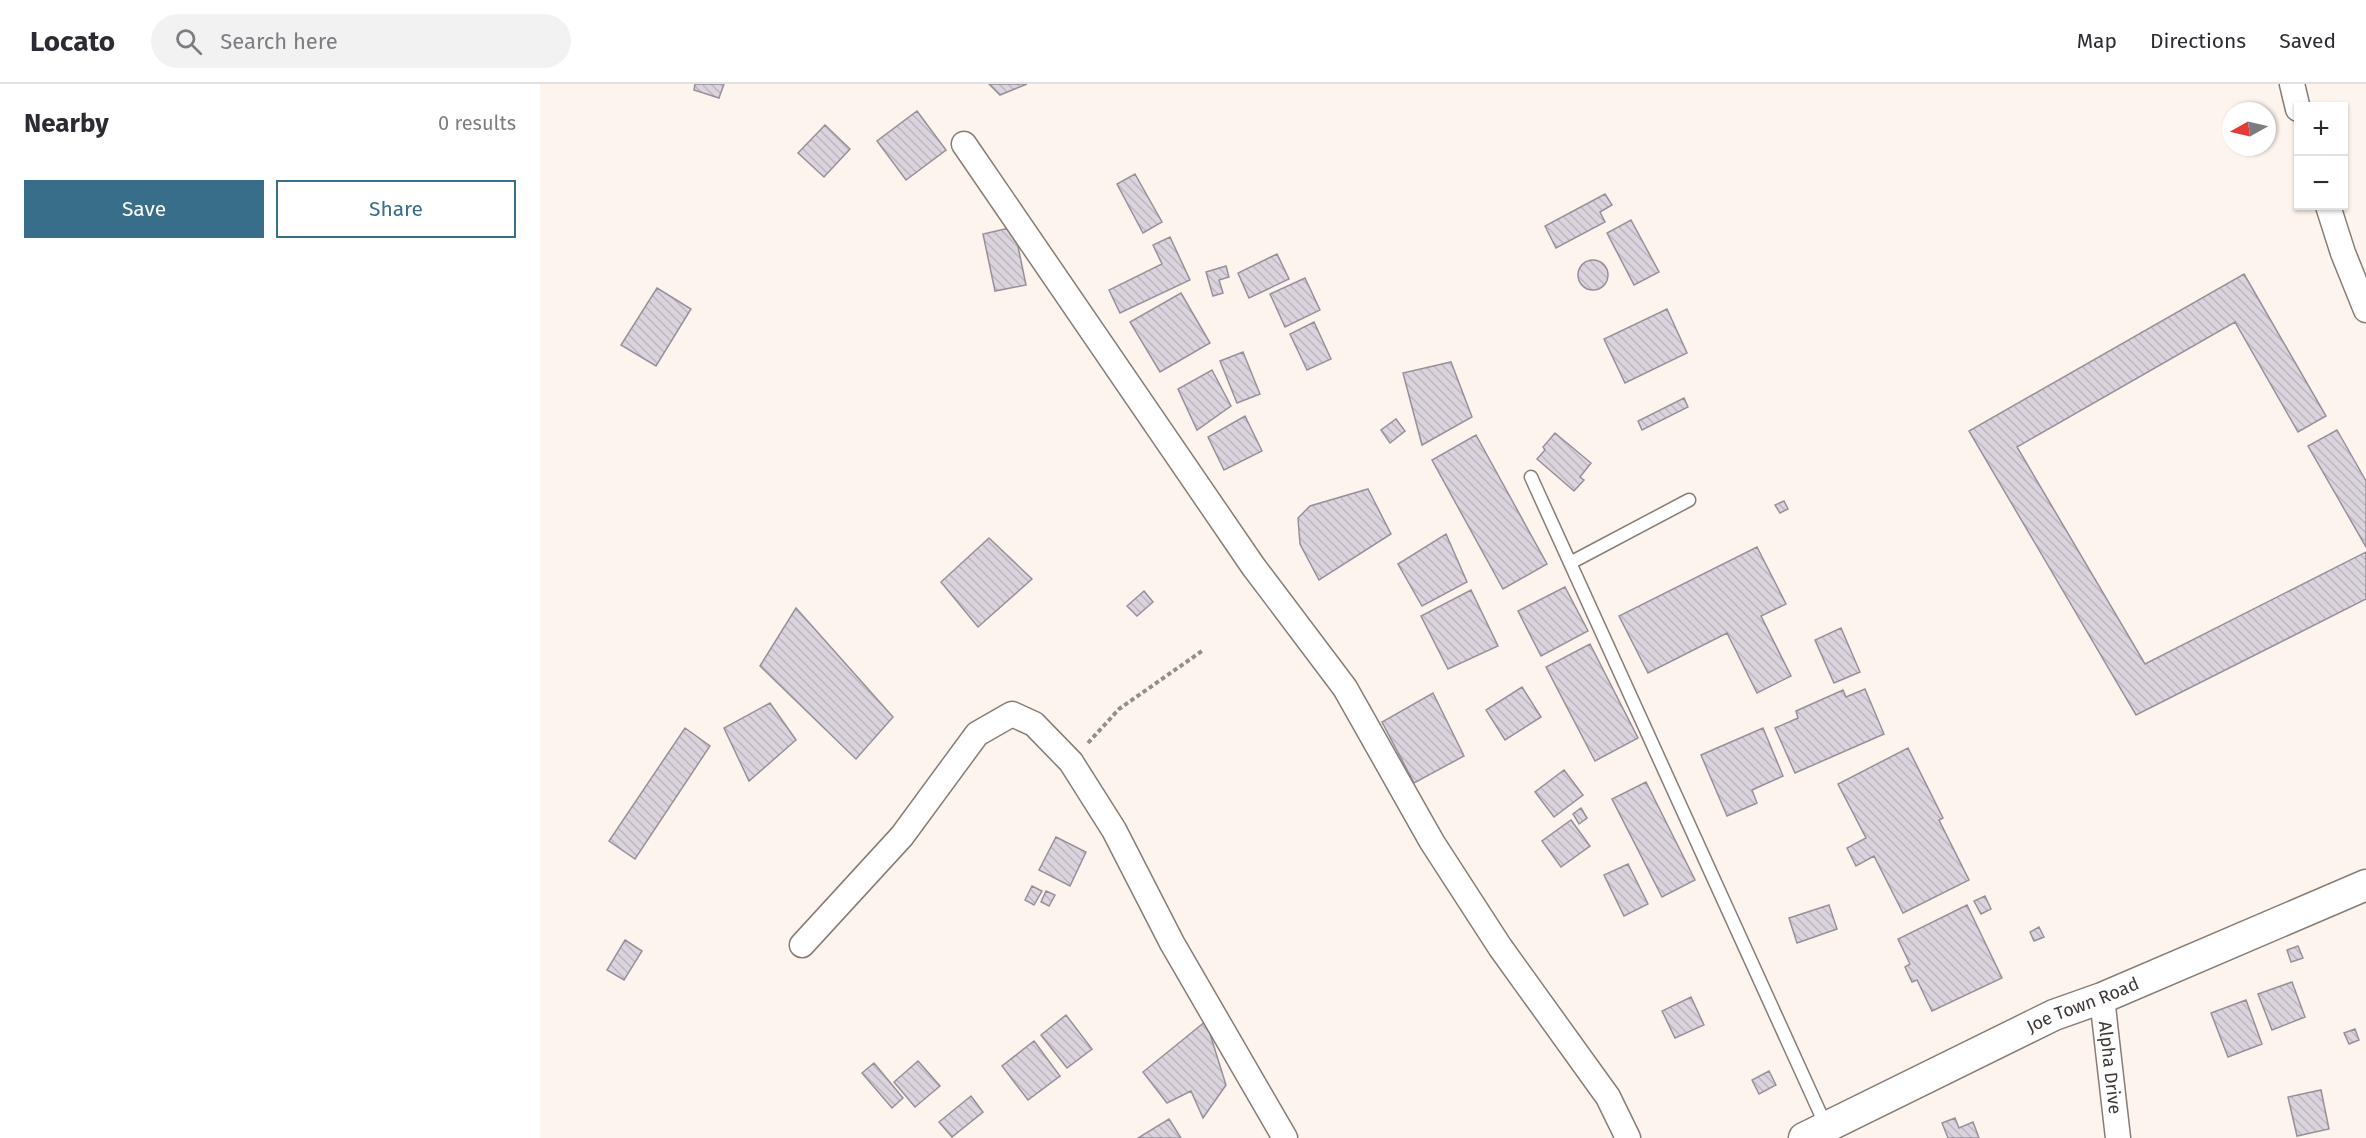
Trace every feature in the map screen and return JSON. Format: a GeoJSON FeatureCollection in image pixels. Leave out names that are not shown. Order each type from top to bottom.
{"type":"FeatureCollection","features":[{"type":"Feature","properties":{"kind":"street"},"geometry":{"type":"LineString","coordinates":[[2292,84],[2296,102]]}},
{"type":"Feature","properties":{"kind":"street"},"geometry":{"type":"LineString","coordinates":[[964,144],[1253,566],[1345,688],[1432,842],[1500,947],[1608,1097],[1628,1138]]}},
{"type":"Feature","properties":{"kind":"street"},"geometry":{"type":"LineString","coordinates":[[2329,210],[2343,253],[2366,310]]}},
{"type":"Feature","properties":{"kind":"street"},"geometry":{"type":"LineString","coordinates":[[802,945],[902,837],[977,734],[1012,714],[1034,724],[1071,762],[1114,830],[1172,943],[1285,1138]]}},
{"type":"Feature","properties":{"kind":"street","name":"Joe Town Road"},"geometry":{"type":"LineString","coordinates":[[1815,1133],[2054,1015],[2102,998],[2366,885]]}},
{"type":"Feature","properties":{"kind":"street","name":"Alpha Drive"},"geometry":{"type":"LineString","coordinates":[[2102,998],[2118,1138]]}},
{"type":"Feature","properties":{"kind":"lane"},"geometry":{"type":"LineString","coordinates":[[1531,477],[1815,1133]]}},
{"type":"Feature","properties":{"kind":"lane"},"geometry":{"type":"LineString","coordinates":[[1570,563],[1689,500]]}},
{"type":"Feature","properties":{"kind":"path"},"geometry":{"type":"LineString","coordinates":[[1071,762],[1119,709],[1202,651]]}},
{"type":"Feature","properties":{"kind":"building"},"geometry":{"type":"Polygon","coordinates":[[[695,84],[724,84],[719,98],[694,90],[695,84]]]}},
{"type":"Feature","properties":{"kind":"building"},"geometry":{"type":"Polygon","coordinates":[[[989,84],[1027,84],[1000,95],[989,84]]]}},
{"type":"Feature","properties":{"kind":"building"},"geometry":{"type":"Polygon","coordinates":[[[917,111],[946,150],[906,180],[877,141],[917,111]]]}},
{"type":"Feature","properties":{"kind":"building"},"geometry":{"type":"Polygon","coordinates":[[[825,125],[850,149],[824,177],[798,153],[825,125]]]}},
{"type":"Feature","properties":{"kind":"building"},"geometry":{"type":"Polygon","coordinates":[[[1135,174],[1162,222],[1143,233],[1117,184],[1135,174]]]}},
{"type":"Feature","properties":{"kind":"building"},"geometry":{"type":"Polygon","coordinates":[[[1605,194],[1612,205],[1600,212],[1605,222],[1556,248],[1545,226],[1605,194]]]}},
{"type":"Feature","properties":{"kind":"building"},"geometry":{"type":"Polygon","coordinates":[[[1631,220],[1659,272],[1634,285],[1607,233],[1631,220]]]}},
{"type":"Feature","properties":{"kind":"building"},"geometry":{"type":"Polygon","coordinates":[[[1014,227],[1026,285],[995,291],[983,234],[1014,227]]]}},
{"type":"Feature","properties":{"kind":"building"},"geometry":{"type":"Polygon","coordinates":[[[1170,237],[1190,280],[1120,313],[1109,290],[1162,264],[1153,245],[1170,237]]]}},
{"type":"Feature","properties":{"kind":"building"},"geometry":{"type":"Polygon","coordinates":[[[1277,254],[1289,279],[1249,298],[1238,273],[1277,254]]]}},
{"type":"Feature","properties":{"kind":"building"},"geometry":{"type":"Polygon","coordinates":[[[1593,260],[1604,264],[1608,275],[1604,286],[1593,290],[1582,286],[1578,275],[1582,264],[1593,260]]]}},
{"type":"Feature","properties":{"kind":"building"},"geometry":{"type":"Polygon","coordinates":[[[1226,266],[1229,277],[1219,280],[1223,293],[1213,296],[1206,272],[1226,266]]]}},
{"type":"Feature","properties":{"kind":"building"},"geometry":{"type":"Polygon","coordinates":[[[2244,274],[2326,416],[2298,432],[2235,322],[2017,447],[2145,664],[2366,552],[2366,599],[2136,715],[1969,431],[2244,274]]]}},
{"type":"Feature","properties":{"kind":"building"},"geometry":{"type":"Polygon","coordinates":[[[1305,278],[1320,310],[1285,327],[1270,294],[1305,278]]]}},
{"type":"Feature","properties":{"kind":"building"},"geometry":{"type":"Polygon","coordinates":[[[657,288],[691,309],[656,366],[621,345],[657,288]]]}},
{"type":"Feature","properties":{"kind":"building"},"geometry":{"type":"Polygon","coordinates":[[[1181,293],[1210,343],[1160,372],[1130,322],[1181,293]]]}},
{"type":"Feature","properties":{"kind":"building"},"geometry":{"type":"Polygon","coordinates":[[[1667,309],[1687,353],[1625,383],[1604,339],[1667,309]]]}},
{"type":"Feature","properties":{"kind":"building"},"geometry":{"type":"Polygon","coordinates":[[[1314,322],[1331,359],[1307,370],[1290,334],[1314,322]]]}},
{"type":"Feature","properties":{"kind":"building"},"geometry":{"type":"Polygon","coordinates":[[[1243,352],[1260,394],[1237,403],[1220,361],[1243,352]]]}},
{"type":"Feature","properties":{"kind":"building"},"geometry":{"type":"Polygon","coordinates":[[[1451,362],[1472,417],[1422,445],[1403,373],[1451,362]]]}},
{"type":"Feature","properties":{"kind":"building"},"geometry":{"type":"Polygon","coordinates":[[[1212,370],[1231,406],[1197,430],[1178,389],[1212,370]]]}},
{"type":"Feature","properties":{"kind":"building"},"geometry":{"type":"Polygon","coordinates":[[[1684,398],[1688,407],[1642,430],[1638,421],[1684,398]]]}},
{"type":"Feature","properties":{"kind":"building"},"geometry":{"type":"Polygon","coordinates":[[[1245,416],[1262,451],[1224,470],[1208,437],[1245,416]]]}},
{"type":"Feature","properties":{"kind":"building"},"geometry":{"type":"Polygon","coordinates":[[[1396,419],[1405,431],[1390,443],[1381,430],[1396,419]]]}},
{"type":"Feature","properties":{"kind":"building"},"geometry":{"type":"Polygon","coordinates":[[[2337,430],[2366,481],[2366,547],[2308,446],[2337,430]]]}},
{"type":"Feature","properties":{"kind":"building"},"geometry":{"type":"Polygon","coordinates":[[[1555,433],[1591,463],[1580,477],[1584,480],[1574,491],[1537,459],[1545,450],[1543,447],[1555,433]]]}},
{"type":"Feature","properties":{"kind":"building"},"geometry":{"type":"Polygon","coordinates":[[[1476,435],[1547,564],[1503,589],[1432,460],[1476,435]]]}},
{"type":"Feature","properties":{"kind":"building"},"geometry":{"type":"Polygon","coordinates":[[[1368,489],[1391,534],[1319,580],[1300,544],[1298,518],[1310,506],[1368,489]]]}},
{"type":"Feature","properties":{"kind":"building"},"geometry":{"type":"Polygon","coordinates":[[[1784,501],[1788,509],[1780,513],[1775,505],[1784,501]]]}},
{"type":"Feature","properties":{"kind":"building"},"geometry":{"type":"Polygon","coordinates":[[[1446,534],[1467,582],[1422,606],[1398,564],[1446,534]]]}},
{"type":"Feature","properties":{"kind":"building"},"geometry":{"type":"Polygon","coordinates":[[[989,538],[1032,579],[978,627],[941,582],[989,538]]]}},
{"type":"Feature","properties":{"kind":"building"},"geometry":{"type":"Polygon","coordinates":[[[1757,547],[1786,604],[1761,616],[1791,676],[1757,693],[1727,633],[1648,673],[1619,616],[1757,547]]]}},
{"type":"Feature","properties":{"kind":"building"},"geometry":{"type":"Polygon","coordinates":[[[1565,587],[1588,631],[1541,656],[1518,611],[1565,587]]]}},
{"type":"Feature","properties":{"kind":"building"},"geometry":{"type":"Polygon","coordinates":[[[1471,590],[1498,646],[1448,669],[1421,616],[1471,590]]]}},
{"type":"Feature","properties":{"kind":"building"},"geometry":{"type":"Polygon","coordinates":[[[1144,591],[1153,602],[1137,616],[1127,606],[1144,591]]]}},
{"type":"Feature","properties":{"kind":"building"},"geometry":{"type":"Polygon","coordinates":[[[796,608],[893,717],[856,759],[760,666],[796,608]]]}},
{"type":"Feature","properties":{"kind":"building"},"geometry":{"type":"Polygon","coordinates":[[[1841,628],[1860,672],[1834,683],[1815,640],[1841,628]]]}},
{"type":"Feature","properties":{"kind":"building"},"geometry":{"type":"Polygon","coordinates":[[[1590,644],[1638,738],[1595,761],[1546,667],[1590,644]]]}},
{"type":"Feature","properties":{"kind":"building"},"geometry":{"type":"Polygon","coordinates":[[[1522,687],[1541,717],[1505,740],[1486,710],[1522,687]]]}},
{"type":"Feature","properties":{"kind":"building"},"geometry":{"type":"Polygon","coordinates":[[[1865,689],[1884,734],[1795,773],[1775,728],[1798,718],[1796,711],[1843,690],[1846,697],[1865,689]]]}},
{"type":"Feature","properties":{"kind":"building"},"geometry":{"type":"Polygon","coordinates":[[[1433,693],[1464,756],[1414,783],[1382,722],[1433,693]]]}},
{"type":"Feature","properties":{"kind":"building"},"geometry":{"type":"Polygon","coordinates":[[[770,703],[796,740],[749,781],[724,728],[770,703]]]}},
{"type":"Feature","properties":{"kind":"building"},"geometry":{"type":"Polygon","coordinates":[[[685,728],[710,746],[635,859],[609,841],[685,728]]]}},
{"type":"Feature","properties":{"kind":"building"},"geometry":{"type":"Polygon","coordinates":[[[1763,728],[1783,776],[1752,790],[1757,803],[1727,816],[1701,755],[1763,728]]]}},
{"type":"Feature","properties":{"kind":"building"},"geometry":{"type":"Polygon","coordinates":[[[1908,748],[1943,818],[1939,820],[1969,880],[1903,913],[1874,856],[1856,866],[1847,848],[1866,838],[1838,784],[1908,748]]]}},
{"type":"Feature","properties":{"kind":"building"},"geometry":{"type":"Polygon","coordinates":[[[1564,770],[1583,795],[1554,817],[1535,792],[1564,770]]]}},
{"type":"Feature","properties":{"kind":"building"},"geometry":{"type":"Polygon","coordinates":[[[1646,782],[1695,880],[1662,897],[1612,799],[1646,782]]]}},
{"type":"Feature","properties":{"kind":"building"},"geometry":{"type":"Polygon","coordinates":[[[1581,808],[1587,818],[1579,824],[1573,814],[1581,808]]]}},
{"type":"Feature","properties":{"kind":"building"},"geometry":{"type":"Polygon","coordinates":[[[1571,820],[1590,846],[1561,867],[1542,841],[1571,820]]]}},
{"type":"Feature","properties":{"kind":"building"},"geometry":{"type":"Polygon","coordinates":[[[1056,837],[1086,852],[1070,886],[1039,870],[1056,837]]]}},
{"type":"Feature","properties":{"kind":"building"},"geometry":{"type":"Polygon","coordinates":[[[1628,864],[1648,904],[1624,916],[1604,875],[1628,864]]]}},
{"type":"Feature","properties":{"kind":"building"},"geometry":{"type":"Polygon","coordinates":[[[1032,886],[1042,891],[1034,905],[1025,900],[1032,886]]]}},
{"type":"Feature","properties":{"kind":"building"},"geometry":{"type":"Polygon","coordinates":[[[1046,891],[1055,895],[1049,906],[1041,902],[1046,891]]]}},
{"type":"Feature","properties":{"kind":"building"},"geometry":{"type":"Polygon","coordinates":[[[1985,896],[1991,909],[1981,914],[1974,901],[1985,896]]]}},
{"type":"Feature","properties":{"kind":"building"},"geometry":{"type":"Polygon","coordinates":[[[1829,905],[1837,929],[1797,943],[1789,918],[1829,905]]]}},
{"type":"Feature","properties":{"kind":"building"},"geometry":{"type":"Polygon","coordinates":[[[1967,905],[2002,978],[1932,1011],[1917,980],[1912,982],[1905,967],[1910,964],[1898,939],[1967,905]]]}},
{"type":"Feature","properties":{"kind":"building"},"geometry":{"type":"Polygon","coordinates":[[[2039,927],[2044,937],[2034,941],[2030,932],[2039,927]]]}},
{"type":"Feature","properties":{"kind":"building"},"geometry":{"type":"Polygon","coordinates":[[[625,940],[642,951],[624,980],[607,970],[625,940]]]}},
{"type":"Feature","properties":{"kind":"building"},"geometry":{"type":"Polygon","coordinates":[[[2298,946],[2303,958],[2291,962],[2287,950],[2298,946]]]}},
{"type":"Feature","properties":{"kind":"building"},"geometry":{"type":"Polygon","coordinates":[[[2292,982],[2305,1017],[2272,1030],[2258,994],[2292,982]]]}},
{"type":"Feature","properties":{"kind":"building"},"geometry":{"type":"Polygon","coordinates":[[[1691,997],[1704,1025],[1675,1038],[1662,1011],[1691,997]]]}},
{"type":"Feature","properties":{"kind":"building"},"geometry":{"type":"Polygon","coordinates":[[[2246,1000],[2262,1044],[2228,1057],[2211,1013],[2246,1000]]]}},
{"type":"Feature","properties":{"kind":"building"},"geometry":{"type":"Polygon","coordinates":[[[1066,1015],[1092,1049],[1067,1068],[1041,1035],[1066,1015]]]}},
{"type":"Feature","properties":{"kind":"building"},"geometry":{"type":"Polygon","coordinates":[[[1206,1021],[1226,1085],[1203,1118],[1191,1091],[1167,1103],[1143,1072],[1206,1021]]]}},
{"type":"Feature","properties":{"kind":"building"},"geometry":{"type":"Polygon","coordinates":[[[2355,1029],[2359,1040],[2349,1044],[2344,1033],[2355,1029]]]}},
{"type":"Feature","properties":{"kind":"building"},"geometry":{"type":"Polygon","coordinates":[[[1034,1041],[1060,1076],[1028,1100],[1002,1066],[1034,1041]]]}},
{"type":"Feature","properties":{"kind":"building"},"geometry":{"type":"Polygon","coordinates":[[[918,1061],[940,1086],[915,1107],[894,1082],[918,1061]]]}},
{"type":"Feature","properties":{"kind":"building"},"geometry":{"type":"Polygon","coordinates":[[[874,1063],[903,1098],[892,1108],[862,1073],[874,1063]]]}},
{"type":"Feature","properties":{"kind":"building"},"geometry":{"type":"Polygon","coordinates":[[[1769,1071],[1776,1085],[1759,1094],[1752,1080],[1769,1071]]]}},
{"type":"Feature","properties":{"kind":"building"},"geometry":{"type":"Polygon","coordinates":[[[2321,1090],[2329,1129],[2297,1136],[2288,1097],[2321,1090]]]}},
{"type":"Feature","properties":{"kind":"building"},"geometry":{"type":"Polygon","coordinates":[[[971,1096],[983,1112],[952,1137],[939,1122],[971,1096]]]}},
{"type":"Feature","properties":{"kind":"building"},"geometry":{"type":"Polygon","coordinates":[[[1955,1118],[1959,1128],[1973,1122],[1979,1138],[1948,1138],[1942,1123],[1955,1118]]]}},
{"type":"Feature","properties":{"kind":"building"},"geometry":{"type":"Polygon","coordinates":[[[1169,1119],[1181,1138],[1138,1138],[1169,1119]]]}}]}
